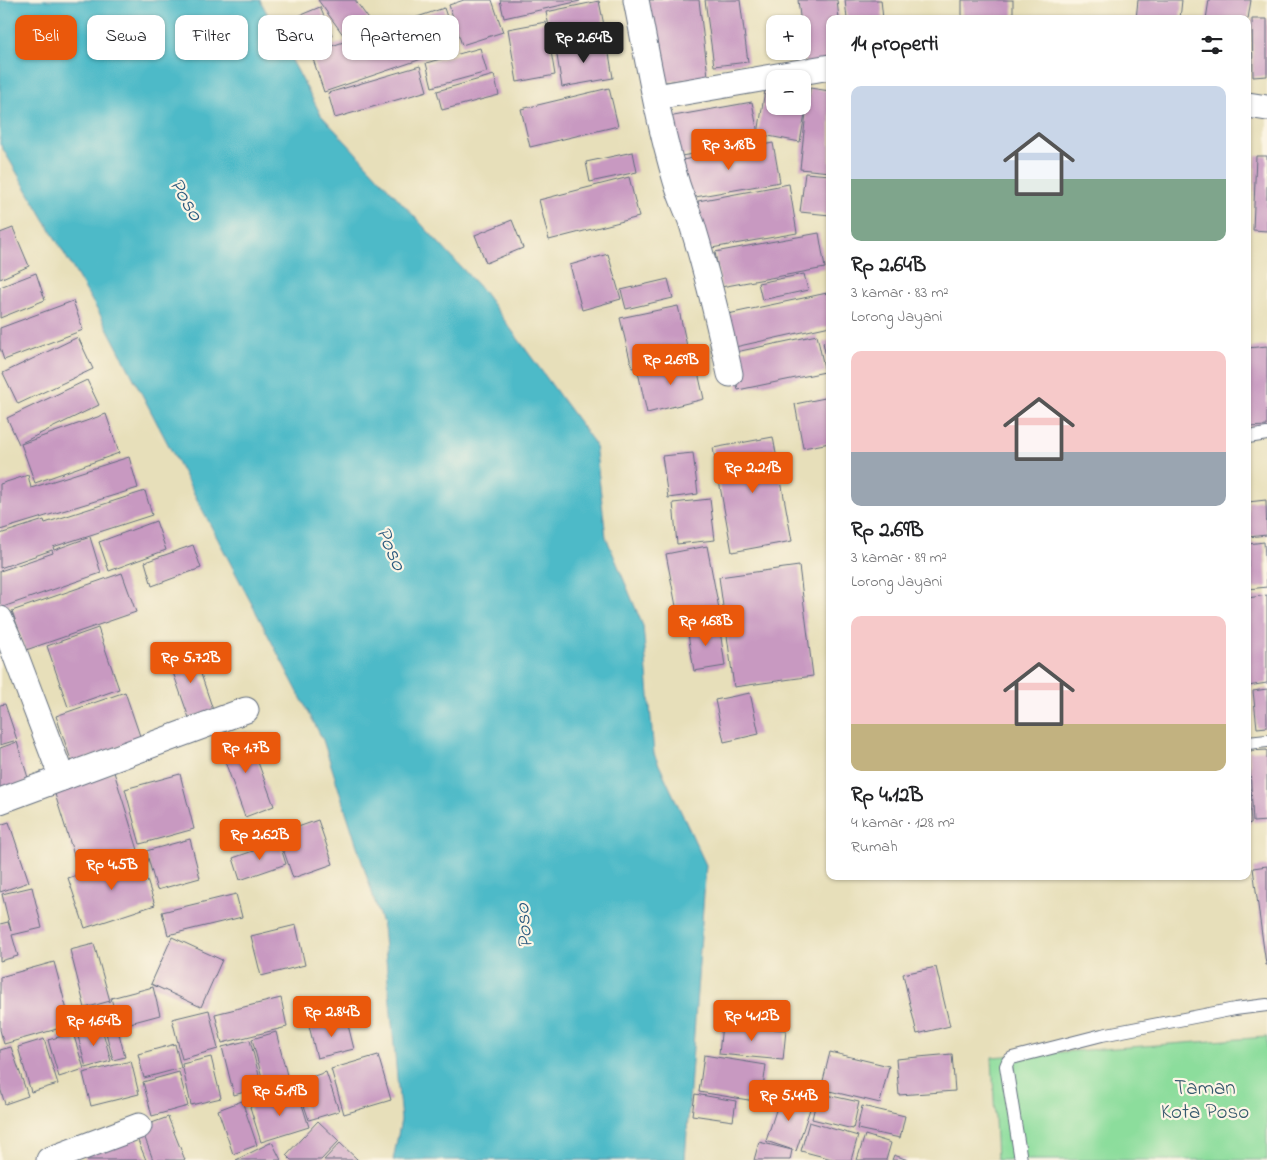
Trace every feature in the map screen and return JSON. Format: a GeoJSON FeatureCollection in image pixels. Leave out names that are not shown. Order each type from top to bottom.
{"type":"FeatureCollection","features":[{"type":"Feature","properties":{"kind":"street"},"geometry":{"type":"LineString","coordinates":[[636,0],[676,181],[691,221],[730,374]]}},
{"type":"Feature","properties":{"kind":"street"},"geometry":{"type":"LineString","coordinates":[[656,97],[826,68]]}},
{"type":"Feature","properties":{"kind":"street"},"geometry":{"type":"LineString","coordinates":[[1251,105],[1267,108]]}},
{"type":"Feature","properties":{"kind":"street"},"geometry":{"type":"LineString","coordinates":[[0,619],[62,778]]}},
{"type":"Feature","properties":{"kind":"street"},"geometry":{"type":"LineString","coordinates":[[0,801],[246,710]]}},
{"type":"Feature","properties":{"kind":"street"},"geometry":{"type":"LineString","coordinates":[[49,1160],[138,1126]]}},
{"type":"Feature","properties":{"kind":"lane"},"geometry":{"type":"LineString","coordinates":[[1251,436],[1267,434]]}},
{"type":"Feature","properties":{"kind":"lane"},"geometry":{"type":"LineString","coordinates":[[1251,743],[1267,741]]}},
{"type":"Feature","properties":{"kind":"lane"},"geometry":{"type":"LineString","coordinates":[[1021,1160],[1006,1066],[1012,1058],[1102,1036],[1235,1009],[1267,1005]]}},
{"type":"Feature","properties":{"kind":"green space","name":"Taman Kota Poso"},"geometry":{"type":"Polygon","coordinates":[[[1267,1037],[1267,1160],[997,1160],[992,1057],[1267,1037]]]}},
{"type":"Feature","properties":{"kind":"water","name":"Poso"},"geometry":{"type":"Polygon","coordinates":[[[0,0],[260,0],[268,15],[258,15],[258,60],[292,60],[321,115],[483,291],[595,444],[606,537],[643,626],[654,754],[706,865],[685,1160],[393,1160],[401,1120],[383,927],[323,740],[102,318],[0,144],[0,0]]]}},
{"type":"Feature","properties":{"kind":"building"},"geometry":{"type":"Polygon","coordinates":[[[318,0],[355,0],[366,15],[342,15],[342,33],[332,19],[332,15],[329,15],[318,0]]]}},
{"type":"Feature","properties":{"kind":"building"},"geometry":{"type":"Polygon","coordinates":[[[464,0],[492,0],[503,32],[462,45],[459,36],[459,15],[452,15],[449,5],[464,0]]]}},
{"type":"Feature","properties":{"kind":"building"},"geometry":{"type":"Polygon","coordinates":[[[500,0],[580,0],[580,1],[504,18],[500,0]]]}},
{"type":"Feature","properties":{"kind":"building"},"geometry":{"type":"Polygon","coordinates":[[[648,0],[699,0],[708,76],[659,83],[648,0]]]}},
{"type":"Feature","properties":{"kind":"building"},"geometry":{"type":"Polygon","coordinates":[[[705,0],[740,0],[748,62],[714,66],[705,0]]]}},
{"type":"Feature","properties":{"kind":"building"},"geometry":{"type":"Polygon","coordinates":[[[798,0],[837,0],[839,15],[826,15],[826,62],[806,65],[805,60],[811,60],[811,15],[800,15],[798,0]]]}},
{"type":"Feature","properties":{"kind":"building"},"geometry":{"type":"Polygon","coordinates":[[[845,0],[881,0],[883,15],[847,15],[845,0]]]}},
{"type":"Feature","properties":{"kind":"building"},"geometry":{"type":"Polygon","coordinates":[[[962,0],[1013,0],[1013,15],[962,15],[962,0]]]}},
{"type":"Feature","properties":{"kind":"building"},"geometry":{"type":"Polygon","coordinates":[[[1138,0],[1182,0],[1180,15],[1136,15],[1138,0]]]}},
{"type":"Feature","properties":{"kind":"building"},"geometry":{"type":"Polygon","coordinates":[[[1209,0],[1251,0],[1249,15],[1207,15],[1209,0]]]}},
{"type":"Feature","properties":{"kind":"building"},"geometry":{"type":"Polygon","coordinates":[[[599,1],[606,35],[553,46],[546,12],[599,1]]]}},
{"type":"Feature","properties":{"kind":"building"},"geometry":{"type":"Polygon","coordinates":[[[320,7],[323,15],[301,15],[320,7]]]}},
{"type":"Feature","properties":{"kind":"building"},"geometry":{"type":"Polygon","coordinates":[[[444,8],[446,15],[423,15],[444,8]]]}},
{"type":"Feature","properties":{"kind":"building"},"geometry":{"type":"Polygon","coordinates":[[[1252,19],[1267,19],[1267,76],[1253,77],[1252,19]]]}},
{"type":"Feature","properties":{"kind":"building"},"geometry":{"type":"Polygon","coordinates":[[[546,22],[555,75],[517,82],[508,29],[546,22]]]}},
{"type":"Feature","properties":{"kind":"building"},"geometry":{"type":"Polygon","coordinates":[[[607,41],[613,78],[562,87],[556,49],[607,41]]]}},
{"type":"Feature","properties":{"kind":"building"},"geometry":{"type":"Polygon","coordinates":[[[342,43],[342,60],[419,60],[324,92],[313,60],[332,60],[332,46],[342,43]]]}},
{"type":"Feature","properties":{"kind":"building"},"geometry":{"type":"Polygon","coordinates":[[[480,48],[487,72],[432,87],[426,63],[437,60],[459,60],[459,54],[480,48]]]}},
{"type":"Feature","properties":{"kind":"building"},"geometry":{"type":"Polygon","coordinates":[[[420,66],[427,91],[335,118],[328,93],[420,66]]]}},
{"type":"Feature","properties":{"kind":"building"},"geometry":{"type":"Polygon","coordinates":[[[494,75],[499,95],[442,110],[437,91],[494,75]]]}},
{"type":"Feature","properties":{"kind":"building"},"geometry":{"type":"Polygon","coordinates":[[[609,88],[618,126],[530,147],[521,109],[609,88]]]}},
{"type":"Feature","properties":{"kind":"building"},"geometry":{"type":"Polygon","coordinates":[[[811,88],[826,90],[826,172],[800,169],[806,115],[811,115],[811,88]]]}},
{"type":"Feature","properties":{"kind":"building"},"geometry":{"type":"Polygon","coordinates":[[[765,90],[766,115],[805,115],[800,142],[758,134],[765,90]]]}},
{"type":"Feature","properties":{"kind":"building"},"geometry":{"type":"Polygon","coordinates":[[[752,102],[759,143],[675,157],[668,117],[752,102]]]}},
{"type":"Feature","properties":{"kind":"building"},"geometry":{"type":"Polygon","coordinates":[[[773,143],[780,182],[684,199],[677,161],[773,143]]]}},
{"type":"Feature","properties":{"kind":"building"},"geometry":{"type":"Polygon","coordinates":[[[633,152],[637,172],[590,182],[586,162],[633,152]]]}},
{"type":"Feature","properties":{"kind":"building"},"geometry":{"type":"Polygon","coordinates":[[[1256,156],[1267,156],[1267,231],[1253,230],[1256,156]]]}},
{"type":"Feature","properties":{"kind":"building"},"geometry":{"type":"Polygon","coordinates":[[[805,173],[826,175],[826,215],[800,212],[805,173]]]}},
{"type":"Feature","properties":{"kind":"building"},"geometry":{"type":"Polygon","coordinates":[[[629,177],[639,217],[549,240],[539,200],[629,177]]]}},
{"type":"Feature","properties":{"kind":"building"},"geometry":{"type":"Polygon","coordinates":[[[789,184],[797,233],[706,249],[698,201],[789,184]]]}},
{"type":"Feature","properties":{"kind":"building"},"geometry":{"type":"Polygon","coordinates":[[[512,220],[523,248],[486,263],[475,235],[512,220]]]}},
{"type":"Feature","properties":{"kind":"building"},"geometry":{"type":"Polygon","coordinates":[[[13,228],[29,266],[0,279],[0,233],[13,228]]]}},
{"type":"Feature","properties":{"kind":"building"},"geometry":{"type":"Polygon","coordinates":[[[819,233],[825,268],[721,287],[715,252],[819,233]]]}},
{"type":"Feature","properties":{"kind":"building"},"geometry":{"type":"Polygon","coordinates":[[[608,254],[621,299],[582,310],[570,265],[608,254]]]}},
{"type":"Feature","properties":{"kind":"building"},"geometry":{"type":"Polygon","coordinates":[[[36,273],[45,300],[0,318],[0,287],[36,273]]]}},
{"type":"Feature","properties":{"kind":"building"},"geometry":{"type":"Polygon","coordinates":[[[804,274],[808,290],[762,300],[758,283],[804,274]]]}},
{"type":"Feature","properties":{"kind":"building"},"geometry":{"type":"Polygon","coordinates":[[[668,279],[673,298],[626,309],[621,290],[668,279]]]}},
{"type":"Feature","properties":{"kind":"building"},"geometry":{"type":"Polygon","coordinates":[[[826,293],[826,327],[735,347],[728,314],[826,293]]]}},
{"type":"Feature","properties":{"kind":"building"},"geometry":{"type":"Polygon","coordinates":[[[73,301],[83,330],[4,360],[0,348],[0,328],[73,301]]]}},
{"type":"Feature","properties":{"kind":"building"},"geometry":{"type":"Polygon","coordinates":[[[678,306],[689,355],[632,368],[620,318],[678,306]]]}},
{"type":"Feature","properties":{"kind":"building"},"geometry":{"type":"Polygon","coordinates":[[[817,335],[825,372],[738,390],[731,353],[817,335]]]}},
{"type":"Feature","properties":{"kind":"building"},"geometry":{"type":"Polygon","coordinates":[[[78,337],[93,369],[18,404],[3,373],[78,337]]]}},
{"type":"Feature","properties":{"kind":"building"},"geometry":{"type":"Polygon","coordinates":[[[826,341],[826,358],[823,342],[826,341]]]}},
{"type":"Feature","properties":{"kind":"building"},"geometry":{"type":"Polygon","coordinates":[[[1267,346],[1267,426],[1251,427],[1251,348],[1267,346]]]}},
{"type":"Feature","properties":{"kind":"building"},"geometry":{"type":"Polygon","coordinates":[[[695,359],[704,399],[647,413],[638,372],[695,359]]]}},
{"type":"Feature","properties":{"kind":"building"},"geometry":{"type":"Polygon","coordinates":[[[87,380],[99,405],[19,444],[7,418],[87,380]]]}},
{"type":"Feature","properties":{"kind":"building"},"geometry":{"type":"Polygon","coordinates":[[[826,398],[826,444],[803,448],[795,404],[826,398]]]}},
{"type":"Feature","properties":{"kind":"building"},"geometry":{"type":"Polygon","coordinates":[[[106,414],[119,453],[35,483],[21,444],[106,414]]]}},
{"type":"Feature","properties":{"kind":"building"},"geometry":{"type":"Polygon","coordinates":[[[773,437],[792,541],[732,552],[713,448],[773,437]]]}},
{"type":"Feature","properties":{"kind":"building"},"geometry":{"type":"Polygon","coordinates":[[[693,453],[698,494],[668,498],[662,456],[693,453]]]}},
{"type":"Feature","properties":{"kind":"building"},"geometry":{"type":"Polygon","coordinates":[[[129,457],[138,488],[0,530],[0,484],[28,475],[31,488],[129,457]]]}},
{"type":"Feature","properties":{"kind":"building"},"geometry":{"type":"Polygon","coordinates":[[[145,491],[152,515],[53,547],[54,550],[90,537],[101,573],[0,608],[0,571],[53,553],[52,550],[0,568],[0,534],[44,520],[45,523],[145,491]]]}},
{"type":"Feature","properties":{"kind":"building"},"geometry":{"type":"Polygon","coordinates":[[[710,499],[715,540],[677,544],[673,503],[710,499]]]}},
{"type":"Feature","properties":{"kind":"building"},"geometry":{"type":"Polygon","coordinates":[[[1266,500],[1267,535],[1251,537],[1251,502],[1266,500]]]}},
{"type":"Feature","properties":{"kind":"building"},"geometry":{"type":"Polygon","coordinates":[[[156,521],[166,550],[109,571],[99,542],[156,521]]]}},
{"type":"Feature","properties":{"kind":"building"},"geometry":{"type":"Polygon","coordinates":[[[1264,542],[1267,587],[1251,589],[1251,544],[1264,542]]]}},
{"type":"Feature","properties":{"kind":"building"},"geometry":{"type":"Polygon","coordinates":[[[193,545],[201,568],[152,586],[145,562],[193,545]]]}},
{"type":"Feature","properties":{"kind":"building"},"geometry":{"type":"Polygon","coordinates":[[[707,546],[720,614],[679,622],[666,554],[707,546]]]}},
{"type":"Feature","properties":{"kind":"building"},"geometry":{"type":"Polygon","coordinates":[[[799,566],[813,676],[734,687],[719,577],[799,566]]]}},
{"type":"Feature","properties":{"kind":"building"},"geometry":{"type":"Polygon","coordinates":[[[122,573],[136,612],[26,650],[12,611],[122,573]]]}},
{"type":"Feature","properties":{"kind":"building"},"geometry":{"type":"Polygon","coordinates":[[[1267,595],[1267,683],[1251,686],[1251,598],[1267,595]]]}},
{"type":"Feature","properties":{"kind":"building"},"geometry":{"type":"Polygon","coordinates":[[[719,623],[725,666],[694,671],[687,628],[719,623]]]}},
{"type":"Feature","properties":{"kind":"building"},"geometry":{"type":"Polygon","coordinates":[[[98,628],[119,689],[68,707],[47,646],[98,628]]]}},
{"type":"Feature","properties":{"kind":"building"},"geometry":{"type":"Polygon","coordinates":[[[193,650],[213,710],[189,718],[168,658],[193,650]]]}},
{"type":"Feature","properties":{"kind":"building"},"geometry":{"type":"Polygon","coordinates":[[[1267,689],[1267,727],[1257,728],[1253,691],[1267,689]]]}},
{"type":"Feature","properties":{"kind":"building"},"geometry":{"type":"Polygon","coordinates":[[[125,692],[141,739],[72,763],[56,716],[125,692]]]}},
{"type":"Feature","properties":{"kind":"building"},"geometry":{"type":"Polygon","coordinates":[[[750,693],[759,734],[724,742],[715,700],[750,693]]]}},
{"type":"Feature","properties":{"kind":"building"},"geometry":{"type":"Polygon","coordinates":[[[5,704],[17,740],[0,745],[0,705],[5,704]]]}},
{"type":"Feature","properties":{"kind":"building"},"geometry":{"type":"Polygon","coordinates":[[[247,732],[274,806],[245,817],[218,742],[247,732]]]}},
{"type":"Feature","properties":{"kind":"building"},"geometry":{"type":"Polygon","coordinates":[[[17,742],[29,781],[0,790],[0,748],[17,742]]]}},
{"type":"Feature","properties":{"kind":"building"},"geometry":{"type":"Polygon","coordinates":[[[1267,750],[1267,821],[1253,822],[1251,751],[1267,750]]]}},
{"type":"Feature","properties":{"kind":"building"},"geometry":{"type":"Polygon","coordinates":[[[114,772],[138,850],[78,868],[54,791],[114,772]]]}},
{"type":"Feature","properties":{"kind":"building"},"geometry":{"type":"Polygon","coordinates":[[[180,774],[194,829],[140,844],[125,789],[180,774]]]}},
{"type":"Feature","properties":{"kind":"building"},"geometry":{"type":"Polygon","coordinates":[[[318,820],[333,864],[293,878],[278,834],[318,820]]]}},
{"type":"Feature","properties":{"kind":"building"},"geometry":{"type":"Polygon","coordinates":[[[9,822],[29,882],[0,892],[0,825],[9,822]]]}},
{"type":"Feature","properties":{"kind":"building"},"geometry":{"type":"Polygon","coordinates":[[[190,839],[200,878],[157,890],[146,851],[190,839]]]}},
{"type":"Feature","properties":{"kind":"building"},"geometry":{"type":"Polygon","coordinates":[[[279,842],[286,864],[240,880],[233,858],[279,842]]]}},
{"type":"Feature","properties":{"kind":"building"},"geometry":{"type":"Polygon","coordinates":[[[139,855],[155,905],[85,928],[68,878],[139,855]]]}},
{"type":"Feature","properties":{"kind":"building"},"geometry":{"type":"Polygon","coordinates":[[[1267,866],[1267,965],[1266,965],[1253,868],[1267,866]]]}},
{"type":"Feature","properties":{"kind":"building"},"geometry":{"type":"Polygon","coordinates":[[[32,887],[42,928],[12,935],[18,956],[0,961],[0,924],[8,922],[11,931],[2,894],[32,887]]]}},
{"type":"Feature","properties":{"kind":"building"},"geometry":{"type":"Polygon","coordinates":[[[236,894],[242,917],[168,935],[162,912],[236,894]]]}},
{"type":"Feature","properties":{"kind":"building"},"geometry":{"type":"Polygon","coordinates":[[[296,925],[305,965],[261,976],[251,936],[296,925]]]}},
{"type":"Feature","properties":{"kind":"building"},"geometry":{"type":"Polygon","coordinates":[[[172,937],[222,960],[201,1007],[151,984],[172,937]]]}},
{"type":"Feature","properties":{"kind":"building"},"geometry":{"type":"Polygon","coordinates":[[[94,944],[110,1001],[85,1008],[70,950],[94,944]]]}},
{"type":"Feature","properties":{"kind":"building"},"geometry":{"type":"Polygon","coordinates":[[[54,962],[71,1025],[4,1044],[0,1030],[0,977],[54,962]]]}},
{"type":"Feature","properties":{"kind":"building"},"geometry":{"type":"Polygon","coordinates":[[[936,967],[950,1026],[917,1034],[903,974],[936,967]]]}},
{"type":"Feature","properties":{"kind":"building"},"geometry":{"type":"Polygon","coordinates":[[[153,987],[160,1015],[119,1026],[111,998],[153,987]]]}},
{"type":"Feature","properties":{"kind":"building"},"geometry":{"type":"Polygon","coordinates":[[[281,998],[287,1027],[222,1043],[215,1014],[281,998]]]}},
{"type":"Feature","properties":{"kind":"building"},"geometry":{"type":"Polygon","coordinates":[[[209,1010],[218,1049],[182,1059],[172,1019],[209,1010]]]}},
{"type":"Feature","properties":{"kind":"building"},"geometry":{"type":"Polygon","coordinates":[[[346,1017],[354,1049],[317,1058],[309,1026],[346,1017]]]}},
{"type":"Feature","properties":{"kind":"building"},"geometry":{"type":"Polygon","coordinates":[[[116,1022],[125,1057],[113,1060],[104,1025],[116,1022]]]}},
{"type":"Feature","properties":{"kind":"building"},"geometry":{"type":"Polygon","coordinates":[[[722,1024],[786,1030],[783,1060],[719,1054],[722,1024]]]}},
{"type":"Feature","properties":{"kind":"building"},"geometry":{"type":"Polygon","coordinates":[[[101,1025],[111,1061],[86,1068],[77,1032],[101,1025]]]}},
{"type":"Feature","properties":{"kind":"building"},"geometry":{"type":"Polygon","coordinates":[[[276,1032],[288,1079],[264,1085],[252,1039],[276,1032]]]}},
{"type":"Feature","properties":{"kind":"building"},"geometry":{"type":"Polygon","coordinates":[[[73,1033],[84,1069],[59,1077],[48,1040],[73,1033]]]}},
{"type":"Feature","properties":{"kind":"building"},"geometry":{"type":"Polygon","coordinates":[[[44,1039],[58,1084],[31,1092],[18,1047],[44,1039]]]}},
{"type":"Feature","properties":{"kind":"building"},"geometry":{"type":"Polygon","coordinates":[[[250,1040],[262,1087],[234,1095],[222,1047],[250,1040]]]}},
{"type":"Feature","properties":{"kind":"building"},"geometry":{"type":"Polygon","coordinates":[[[175,1044],[181,1068],[144,1078],[138,1054],[175,1044]]]}},
{"type":"Feature","properties":{"kind":"building"},"geometry":{"type":"Polygon","coordinates":[[[11,1047],[28,1096],[5,1104],[0,1088],[0,1050],[11,1047]]]}},
{"type":"Feature","properties":{"kind":"building"},"geometry":{"type":"Polygon","coordinates":[[[830,1052],[889,1066],[880,1103],[821,1089],[830,1052]]]}},
{"type":"Feature","properties":{"kind":"building"},"geometry":{"type":"Polygon","coordinates":[[[952,1054],[955,1091],[899,1095],[896,1059],[952,1054]]]}},
{"type":"Feature","properties":{"kind":"building"},"geometry":{"type":"Polygon","coordinates":[[[378,1055],[391,1100],[344,1114],[331,1069],[378,1055]]]}},
{"type":"Feature","properties":{"kind":"building"},"geometry":{"type":"Polygon","coordinates":[[[704,1055],[766,1065],[761,1102],[699,1092],[704,1055]]]}},
{"type":"Feature","properties":{"kind":"building"},"geometry":{"type":"Polygon","coordinates":[[[211,1057],[221,1098],[191,1105],[182,1064],[211,1057]]]}},
{"type":"Feature","properties":{"kind":"building"},"geometry":{"type":"Polygon","coordinates":[[[131,1061],[139,1094],[91,1106],[83,1073],[131,1061]]]}},
{"type":"Feature","properties":{"kind":"building"},"geometry":{"type":"Polygon","coordinates":[[[179,1072],[188,1106],[152,1116],[143,1082],[179,1072]]]}},
{"type":"Feature","properties":{"kind":"building"},"geometry":{"type":"Polygon","coordinates":[[[326,1072],[339,1111],[309,1120],[296,1082],[326,1072]]]}},
{"type":"Feature","properties":{"kind":"building"},"geometry":{"type":"Polygon","coordinates":[[[298,1092],[309,1127],[261,1142],[250,1107],[298,1092]]]}},
{"type":"Feature","properties":{"kind":"building"},"geometry":{"type":"Polygon","coordinates":[[[782,1092],[812,1103],[796,1151],[766,1141],[782,1092]]]}},
{"type":"Feature","properties":{"kind":"building"},"geometry":{"type":"Polygon","coordinates":[[[818,1093],[859,1102],[853,1129],[812,1119],[818,1093]]]}},
{"type":"Feature","properties":{"kind":"building"},"geometry":{"type":"Polygon","coordinates":[[[695,1094],[736,1101],[733,1121],[692,1115],[695,1094]]]}},
{"type":"Feature","properties":{"kind":"building"},"geometry":{"type":"Polygon","coordinates":[[[242,1101],[257,1145],[233,1154],[218,1110],[242,1101]]]}},
{"type":"Feature","properties":{"kind":"building"},"geometry":{"type":"Polygon","coordinates":[[[862,1106],[905,1116],[900,1138],[857,1129],[862,1106]]]}},
{"type":"Feature","properties":{"kind":"building"},"geometry":{"type":"Polygon","coordinates":[[[168,1117],[185,1160],[153,1160],[141,1127],[168,1117]]]}},
{"type":"Feature","properties":{"kind":"building"},"geometry":{"type":"Polygon","coordinates":[[[318,1121],[339,1141],[321,1160],[291,1160],[286,1155],[318,1121]]]}},
{"type":"Feature","properties":{"kind":"building"},"geometry":{"type":"Polygon","coordinates":[[[809,1122],[858,1136],[851,1160],[836,1160],[801,1151],[809,1122]]]}},
{"type":"Feature","properties":{"kind":"building"},"geometry":{"type":"Polygon","coordinates":[[[134,1131],[146,1160],[86,1160],[83,1152],[134,1131]]]}},
{"type":"Feature","properties":{"kind":"building"},"geometry":{"type":"Polygon","coordinates":[[[865,1135],[891,1143],[886,1160],[857,1160],[865,1135]]]}},
{"type":"Feature","properties":{"kind":"building"},"geometry":{"type":"Polygon","coordinates":[[[272,1142],[281,1160],[236,1160],[272,1142]]]}},
{"type":"Feature","properties":{"kind":"building"},"geometry":{"type":"Polygon","coordinates":[[[759,1142],[792,1150],[790,1160],[754,1160],[759,1142]]]}},
{"type":"Feature","properties":{"kind":"building"},"geometry":{"type":"Polygon","coordinates":[[[340,1143],[358,1160],[324,1160],[340,1143]]]}},
{"type":"Feature","properties":{"kind":"building"},"geometry":{"type":"Polygon","coordinates":[[[894,1155],[908,1160],[892,1160],[894,1155]]]}}]}
